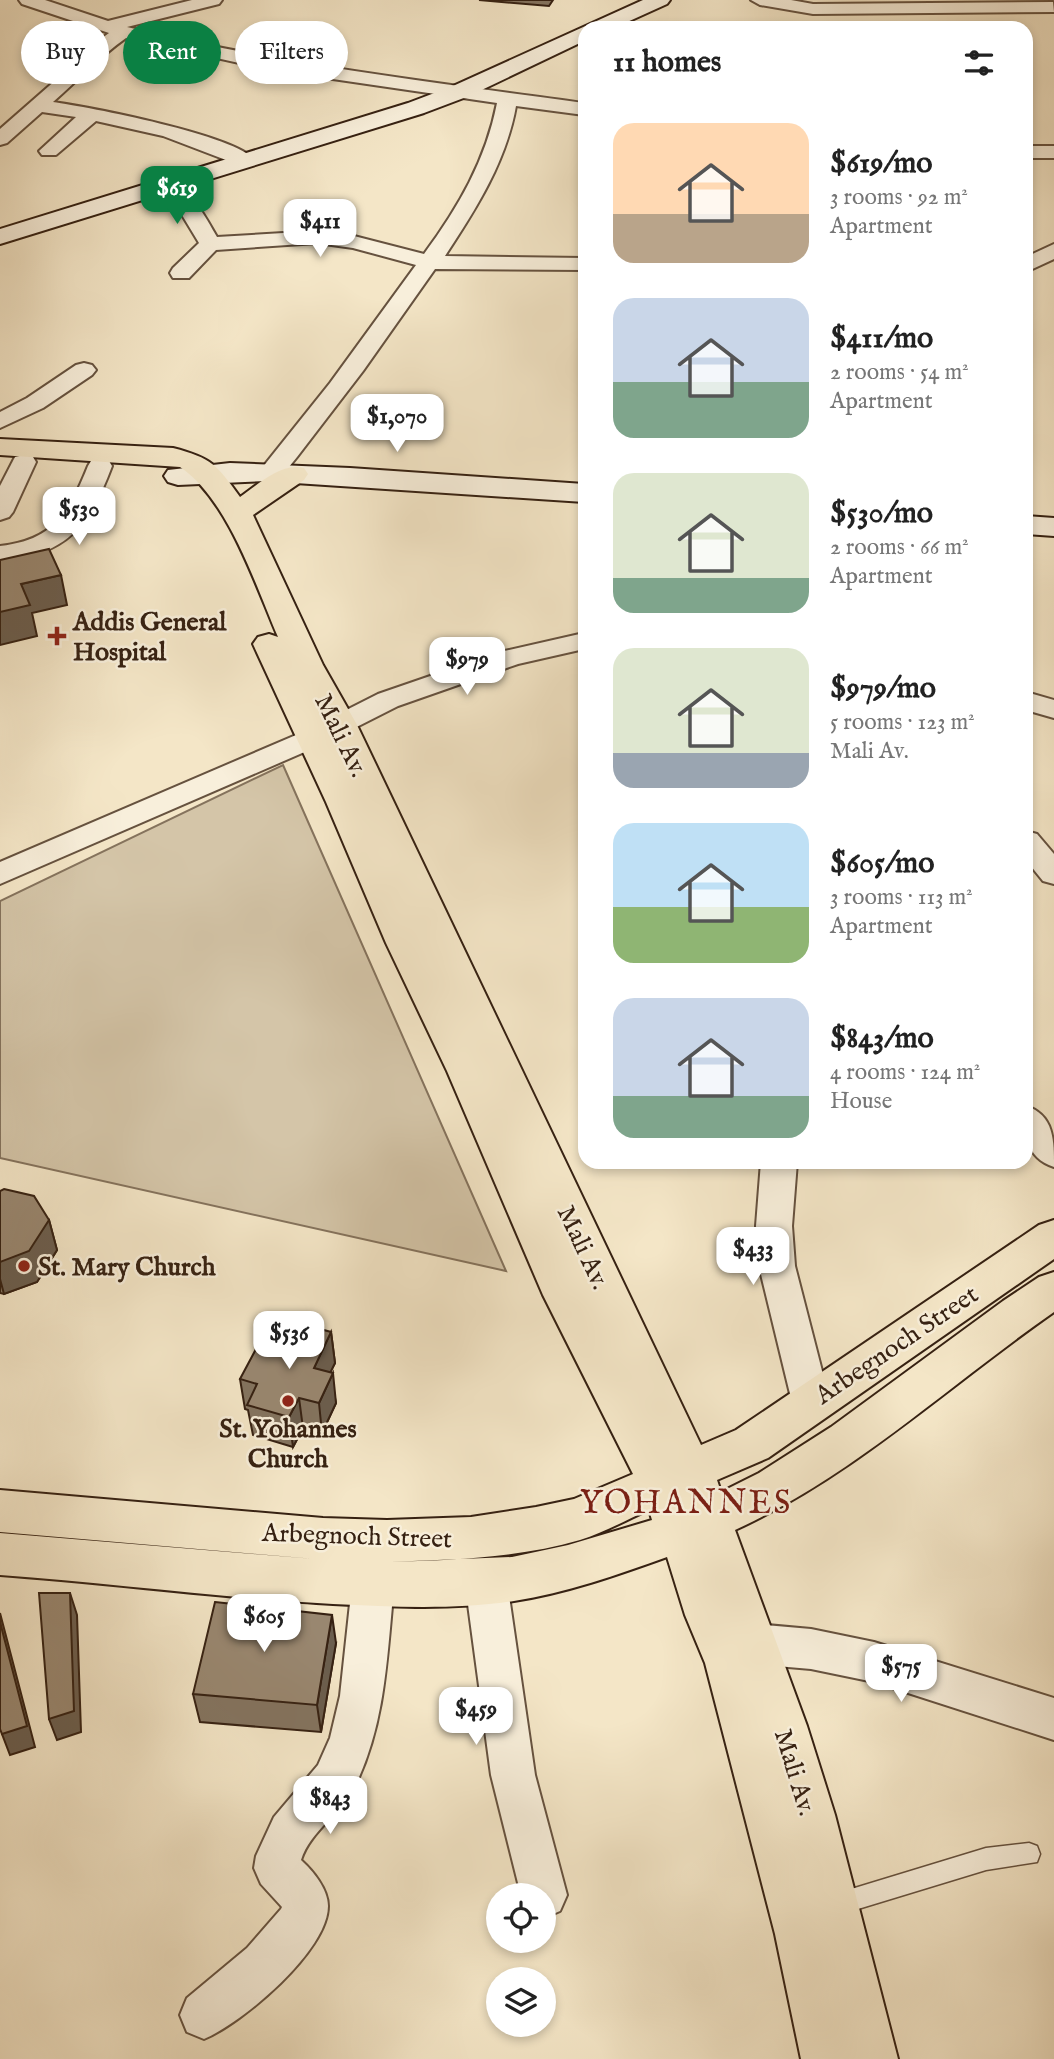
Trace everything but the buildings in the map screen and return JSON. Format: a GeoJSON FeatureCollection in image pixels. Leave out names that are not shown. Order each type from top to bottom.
{"type":"FeatureCollection","features":[{"type":"Feature","properties":{"kind":"main road"},"geometry":{"type":"LineString","coordinates":[[613,21],[658,1]]}},
{"type":"Feature","properties":{"kind":"main road"},"geometry":{"type":"LineString","coordinates":[[0,237],[167,187],[461,91],[578,36]]}},
{"type":"Feature","properties":{"kind":"main road"},"geometry":{"type":"LineString","coordinates":[[0,447],[173,457],[190,461],[193,474]]}},
{"type":"Feature","properties":{"kind":"main road"},"geometry":{"type":"LineString","coordinates":[[12,462],[193,474],[283,474],[578,493]]}},
{"type":"Feature","properties":{"kind":"main road","name":"Mali Av."},"geometry":{"type":"LineString","coordinates":[[193,474],[237,512],[307,664],[326,731],[404,943],[467,1071],[584,1291],[676,1478],[695,1527],[730,1583],[755,1644],[809,1815],[870,2059]]}},
{"type":"Feature","properties":{"kind":"main road","name":"Mali Av."},"geometry":{"type":"LineString","coordinates":[[193,474],[193,489],[203,502],[326,731]]}},
{"type":"Feature","properties":{"kind":"main road"},"geometry":{"type":"LineString","coordinates":[[237,512],[283,474]]}},
{"type":"Feature","properties":{"kind":"main road"},"geometry":{"type":"LineString","coordinates":[[1033,526],[1054,527]]}},
{"type":"Feature","properties":{"kind":"main road","name":"Arbegnoch Street"},"geometry":{"type":"LineString","coordinates":[[0,1511],[323,1539],[431,1541],[536,1528],[579,1519],[752,1444],[1054,1237]]}},
{"type":"Feature","properties":{"kind":"main road","name":"Arbegnoch Street"},"geometry":{"type":"LineString","coordinates":[[0,1554],[373,1585],[486,1582],[559,1570],[695,1527],[775,1487],[840,1445],[998,1326],[1054,1289]]}},
{"type":"Feature","properties":{"kind":"main road","name":"Mali Av."},"geometry":{"type":"LineString","coordinates":[[695,1527],[697,1573],[709,1615],[730,1663],[802,1934],[829,2059]]}},
{"type":"Feature","properties":{"kind":"street"},"geometry":{"type":"LineString","coordinates":[[28,0],[110,28],[235,56]]}},
{"type":"Feature","properties":{"kind":"street"},"geometry":{"type":"LineString","coordinates":[[0,139],[72,76],[110,28],[143,0]]}},
{"type":"Feature","properties":{"kind":"street"},"geometry":{"type":"LineString","coordinates":[[110,28],[213,0]]}},
{"type":"Feature","properties":{"kind":"street"},"geometry":{"type":"LineString","coordinates":[[760,0],[813,9],[1053,7]]}},
{"type":"Feature","properties":{"kind":"street"},"geometry":{"type":"LineString","coordinates":[[348,77],[578,108]]}},
{"type":"Feature","properties":{"kind":"street"},"geometry":{"type":"LineString","coordinates":[[548,104],[575,88]]}},
{"type":"Feature","properties":{"kind":"street"},"geometry":{"type":"LineString","coordinates":[[283,474],[302,437],[429,262],[477,186],[504,128],[507,100]]}},
{"type":"Feature","properties":{"kind":"street"},"geometry":{"type":"LineString","coordinates":[[37,106],[93,113],[187,136],[246,161]]}},
{"type":"Feature","properties":{"kind":"street"},"geometry":{"type":"LineString","coordinates":[[49,151],[93,113]]}},
{"type":"Feature","properties":{"kind":"street"},"geometry":{"type":"LineString","coordinates":[[1033,152],[1054,152]]}},
{"type":"Feature","properties":{"kind":"street"},"geometry":{"type":"LineString","coordinates":[[167,187],[182,198],[210,244]]}},
{"type":"Feature","properties":{"kind":"street"},"geometry":{"type":"LineString","coordinates":[[181,273],[210,244],[304,238],[338,239],[429,262],[578,264]]}},
{"type":"Feature","properties":{"kind":"street"},"geometry":{"type":"LineString","coordinates":[[1033,262],[1054,250]]}},
{"type":"Feature","properties":{"kind":"street"},"geometry":{"type":"LineString","coordinates":[[0,421],[36,403],[84,370]]}},
{"type":"Feature","properties":{"kind":"street"},"geometry":{"type":"LineString","coordinates":[[0,512],[12,462]]}},
{"type":"Feature","properties":{"kind":"street"},"geometry":{"type":"LineString","coordinates":[[0,554],[42,547],[60,534],[84,505],[100,467]]}},
{"type":"Feature","properties":{"kind":"street"},"geometry":{"type":"LineString","coordinates":[[0,874],[326,731],[388,700],[437,681],[578,642]]}},
{"type":"Feature","properties":{"kind":"street"},"geometry":{"type":"LineString","coordinates":[[1033,703],[1054,709]]}},
{"type":"Feature","properties":{"kind":"street"},"geometry":{"type":"LineString","coordinates":[[1033,849],[1054,874]]}},
{"type":"Feature","properties":{"kind":"street"},"geometry":{"type":"LineString","coordinates":[[1033,1128],[1054,1154]]}},
{"type":"Feature","properties":{"kind":"street"},"geometry":{"type":"LineString","coordinates":[[778,1169],[774,1226],[777,1266],[811,1402]]}},
{"type":"Feature","properties":{"kind":"street"},"geometry":{"type":"LineString","coordinates":[[486,1582],[513,1775],[540,1883]]}},
{"type":"Feature","properties":{"kind":"street"},"geometry":{"type":"LineString","coordinates":[[204,2015],[247,1982],[294,1931],[303,1916],[303,1896],[276,1868],[278,1854],[308,1810],[332,1782],[348,1752],[359,1706],[373,1585]]}},
{"type":"Feature","properties":{"kind":"street"},"geometry":{"type":"LineString","coordinates":[[755,1644],[811,1649],[874,1662],[1054,1719]]}},
{"type":"Feature","properties":{"kind":"lane"},"geometry":{"type":"LineString","coordinates":[[832,1906],[986,1858],[1029,1854]]}},
{"type":"Feature","properties":{"kind":"shaded area"},"geometry":{"type":"Polygon","coordinates":[[[283,765],[506,1271],[0,1158],[0,901],[283,765]]]}},
{"type":"Feature","properties":{"kind":"place","name":"Addis General Hospital"},"geometry":{"type":"Point","coordinates":[57,636]}},
{"type":"Feature","properties":{"kind":"place","name":"St. Mary Church"},"geometry":{"type":"Point","coordinates":[24,1266]}},
{"type":"Feature","properties":{"kind":"place","name":"St. Yohannes Church"},"geometry":{"type":"Point","coordinates":[288,1401]}},
{"type":"Feature","properties":{"kind":"district","name":"YOHANNES"},"geometry":{"type":"Point","coordinates":[686,1501]}}]}
